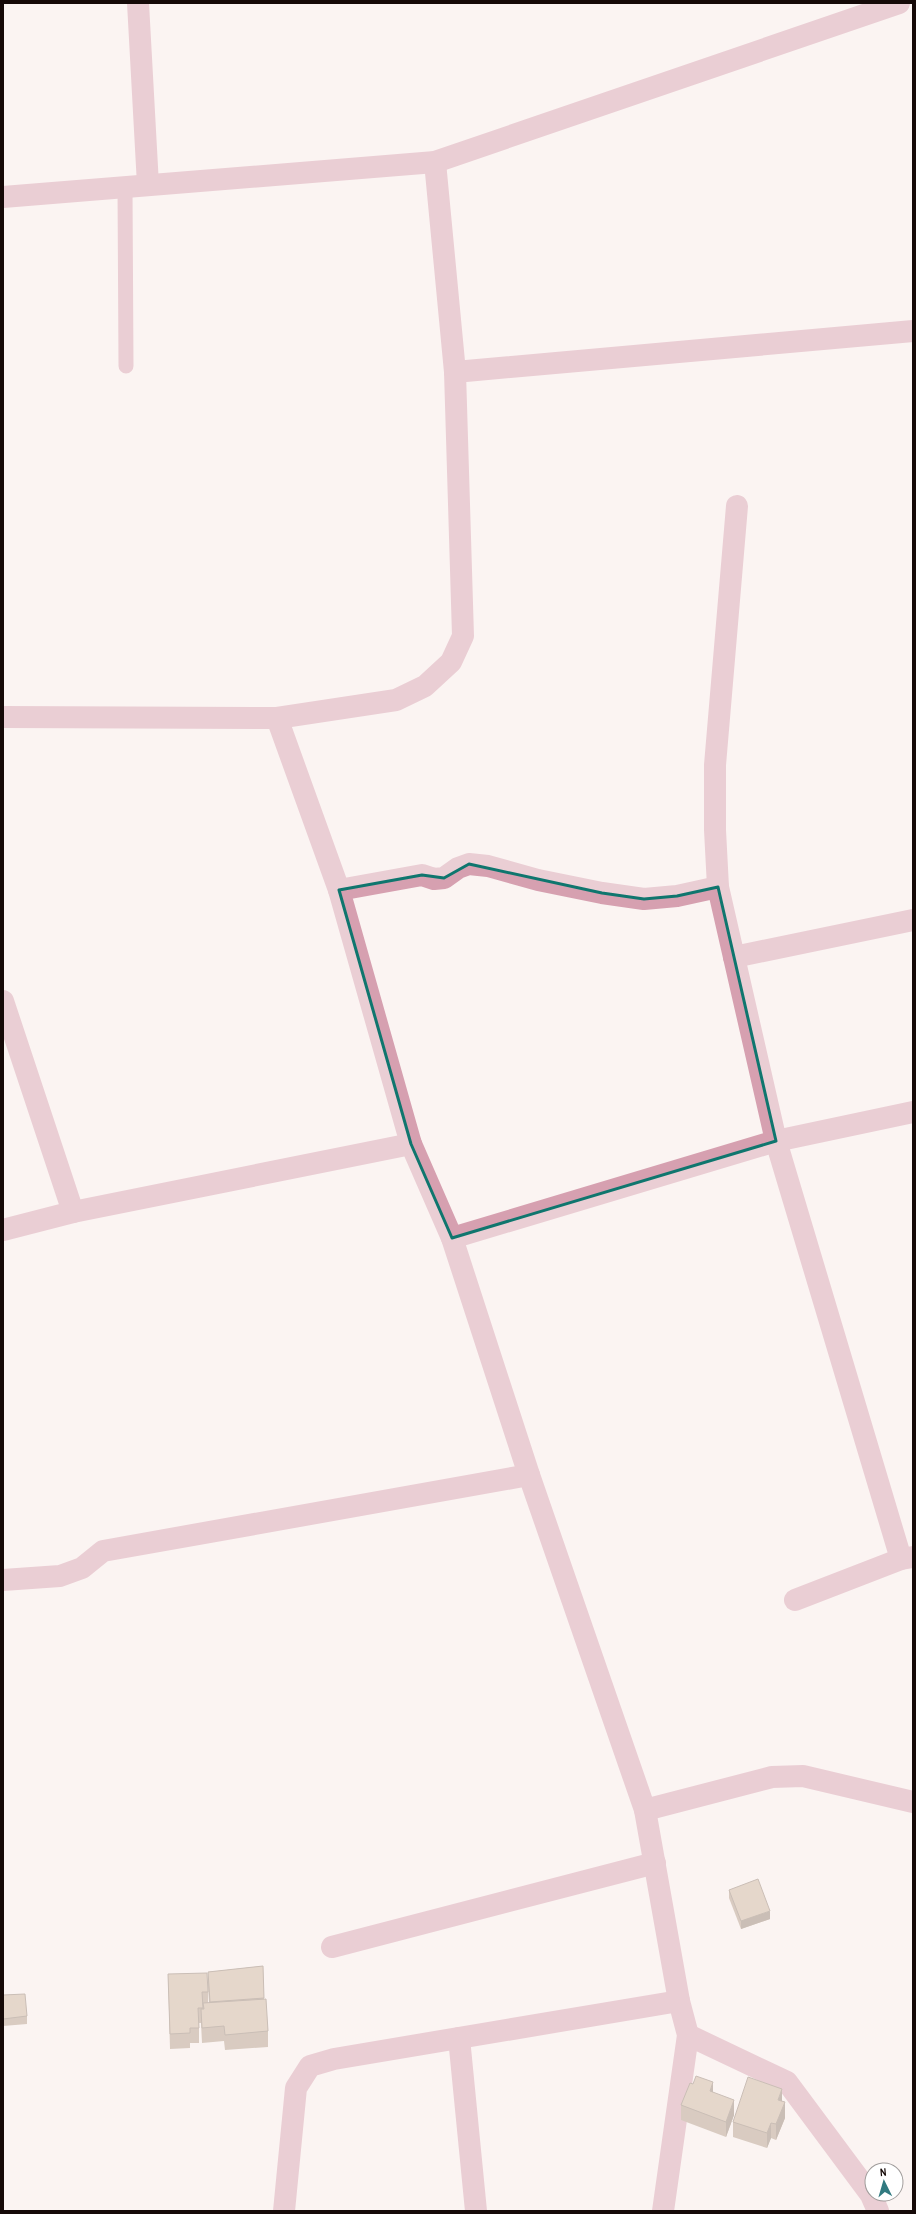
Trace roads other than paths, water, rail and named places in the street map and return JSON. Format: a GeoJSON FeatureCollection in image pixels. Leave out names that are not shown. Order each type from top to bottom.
{"type":"FeatureCollection","features":[{"type":"Feature","properties":{"kind":"street"},"geometry":{"type":"LineString","coordinates":[[138,3],[148,185]]}},
{"type":"Feature","properties":{"kind":"street"},"geometry":{"type":"LineString","coordinates":[[3,197],[435,162],[900,3]]}},
{"type":"Feature","properties":{"kind":"street"},"geometry":{"type":"LineString","coordinates":[[3,717],[277,718],[396,700],[425,686],[451,662],[463,636],[455,372],[435,162]]}},
{"type":"Feature","properties":{"kind":"street"},"geometry":{"type":"LineString","coordinates":[[455,372],[913,331]]}},
{"type":"Feature","properties":{"kind":"street"},"geometry":{"type":"LineString","coordinates":[[737,506],[715,765],[715,830],[718,887],[776,1141],[907,1558],[795,1600]]}},
{"type":"Feature","properties":{"kind":"street"},"geometry":{"type":"LineString","coordinates":[[277,718],[339,890],[411,1144],[452,1238],[529,1475],[645,1810],[679,2001],[688,2035],[663,2211]]}},
{"type":"Feature","properties":{"kind":"street"},"geometry":{"type":"LineString","coordinates":[[339,890],[422,875],[434,879],[444,878],[458,868],[469,864],[488,866],[538,880],[644,899],[677,896],[718,887]]}},
{"type":"Feature","properties":{"kind":"street"},"geometry":{"type":"LineString","coordinates":[[734,957],[913,920]]}},
{"type":"Feature","properties":{"kind":"street"},"geometry":{"type":"LineString","coordinates":[[3,1001],[73,1212]]}},
{"type":"Feature","properties":{"kind":"street"},"geometry":{"type":"LineString","coordinates":[[452,1238],[776,1141],[913,1112]]}},
{"type":"Feature","properties":{"kind":"street"},"geometry":{"type":"LineString","coordinates":[[3,1230],[73,1212],[411,1144]]}},
{"type":"Feature","properties":{"kind":"street"},"geometry":{"type":"LineString","coordinates":[[3,1580],[60,1576],[82,1568],[103,1551],[529,1475]]}},
{"type":"Feature","properties":{"kind":"street"},"geometry":{"type":"LineString","coordinates":[[645,1810],[772,1777],[803,1776],[913,1802]]}},
{"type":"Feature","properties":{"kind":"street"},"geometry":{"type":"LineString","coordinates":[[332,1946],[655,1863]]}},
{"type":"Feature","properties":{"kind":"street"},"geometry":{"type":"LineString","coordinates":[[284,2211],[296,2088],[310,2066],[334,2059],[679,2001]]}},
{"type":"Feature","properties":{"kind":"street"},"geometry":{"type":"LineString","coordinates":[[688,2035],[787,2082],[871,2195],[878,2211]]}},
{"type":"Feature","properties":{"kind":"street"},"geometry":{"type":"LineString","coordinates":[[459,2038],[476,2211]]}},
{"type":"Feature","properties":{"kind":"lane"},"geometry":{"type":"LineString","coordinates":[[125,187],[126,366]]}}]}
